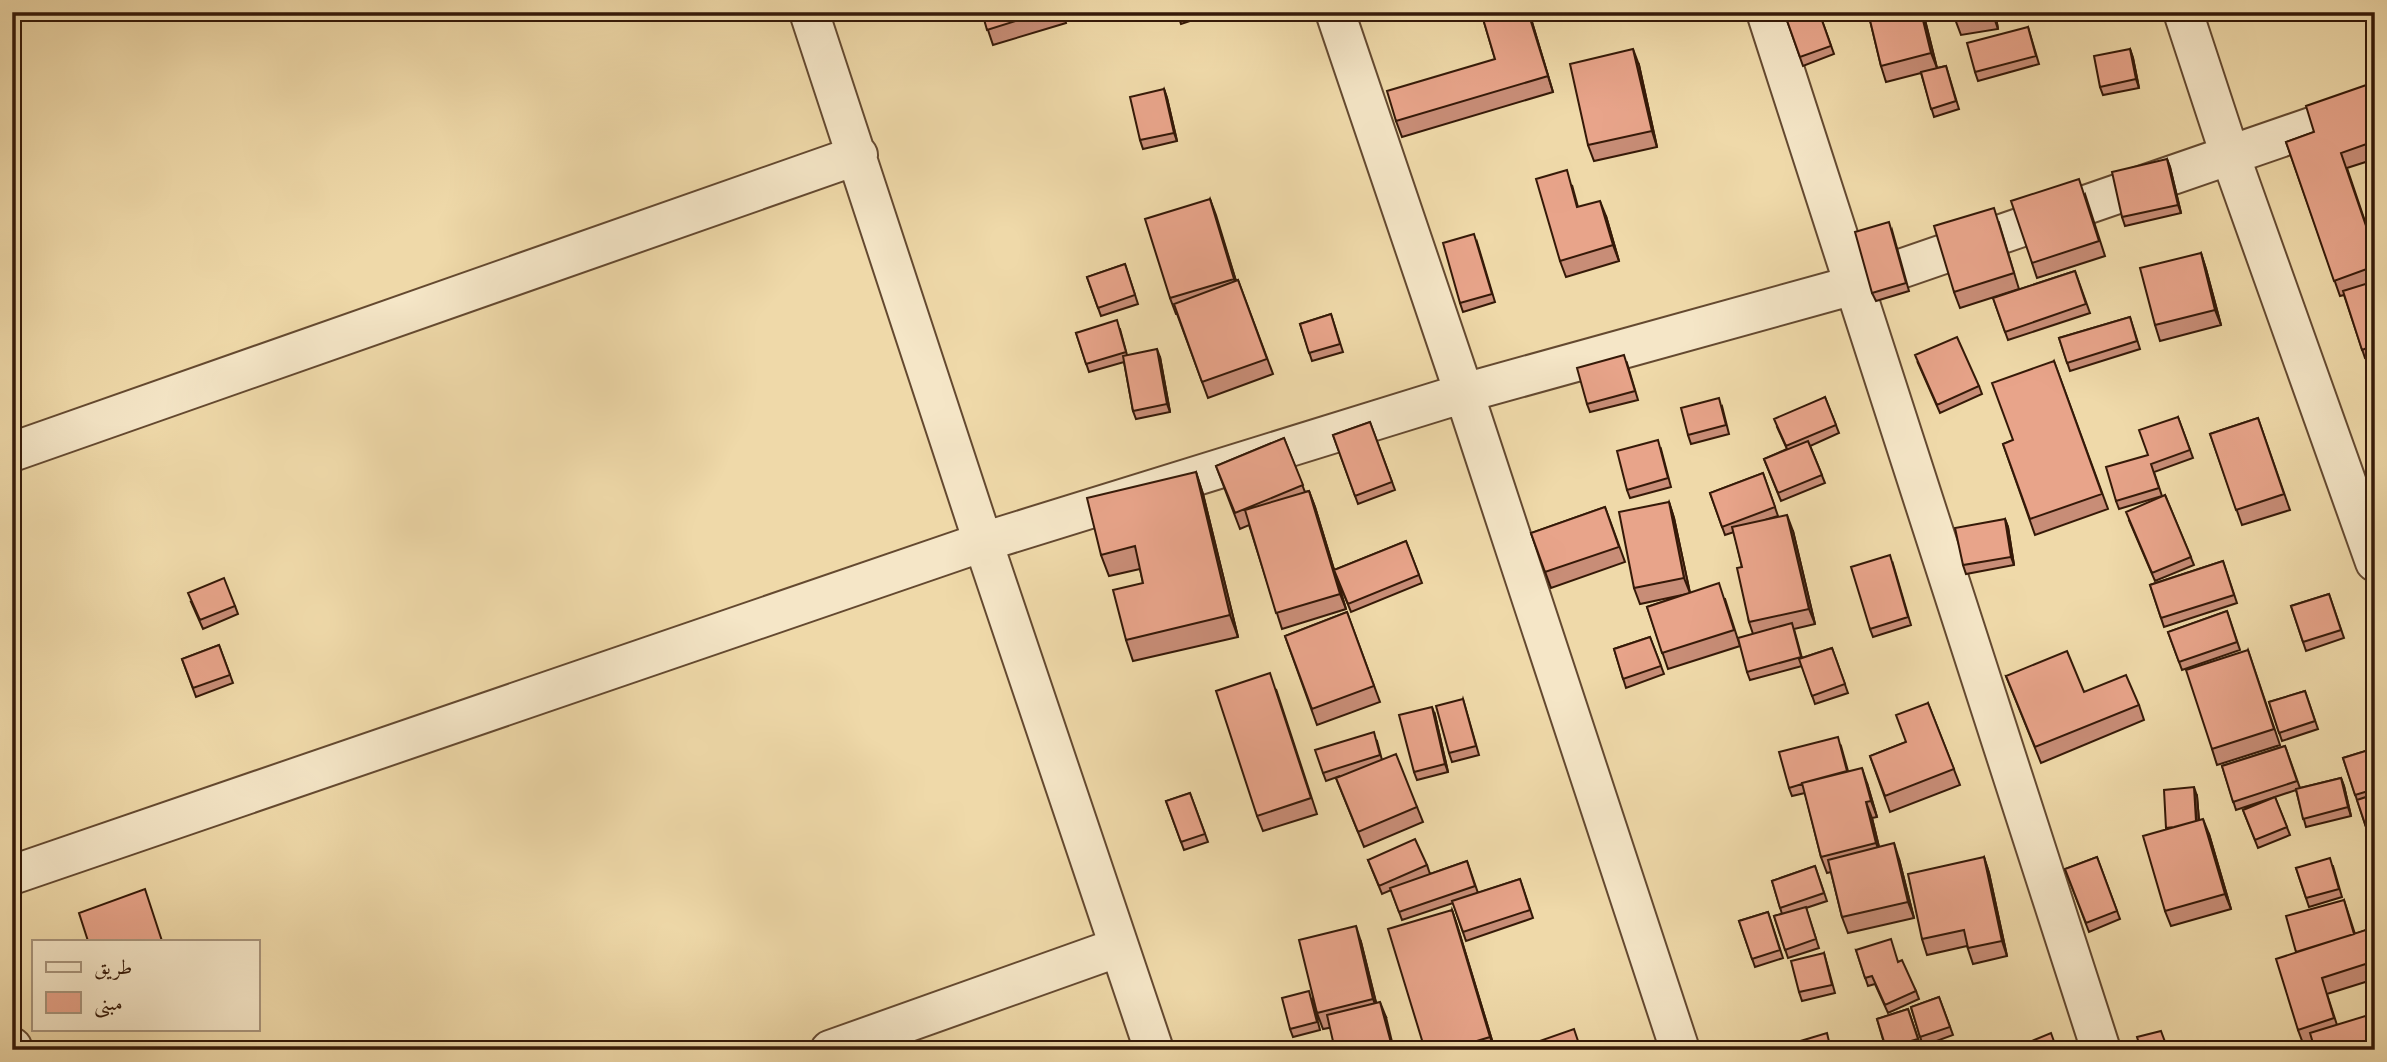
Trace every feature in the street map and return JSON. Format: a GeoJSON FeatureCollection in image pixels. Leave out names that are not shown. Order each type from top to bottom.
{"type":"FeatureCollection","features":[{"type":"Feature","properties":{"kind":"street"},"geometry":{"type":"LineString","coordinates":[[810,12],[983,542],[1154,1050]]}},
{"type":"Feature","properties":{"kind":"street"},"geometry":{"type":"LineString","coordinates":[[1335,12],[1464,393],[1679,1050]]}},
{"type":"Feature","properties":{"kind":"street"},"geometry":{"type":"LineString","coordinates":[[1766,12],[2101,1050]]}},
{"type":"Feature","properties":{"kind":"street"},"geometry":{"type":"LineString","coordinates":[[2183,12],[2230,156],[2375,562]]}},
{"type":"Feature","properties":{"kind":"street"},"geometry":{"type":"LineString","coordinates":[[12,875],[983,542],[1464,393],[1854,285],[2375,105]]}},
{"type":"Feature","properties":{"kind":"street"},"geometry":{"type":"LineString","coordinates":[[12,452],[858,155]]}},
{"type":"Feature","properties":{"kind":"street"},"geometry":{"type":"LineString","coordinates":[[830,1050],[1119,947]]}},
{"type":"Feature","properties":{"kind":"building"},"geometry":{"type":"Polygon","coordinates":[[[982,12],[1044,12],[987,30],[982,12]]]}},
{"type":"Feature","properties":{"kind":"building"},"geometry":{"type":"Polygon","coordinates":[[[1481,12],[1528,12],[1548,76],[1396,121],[1387,91],[1495,59],[1481,12]]]}},
{"type":"Feature","properties":{"kind":"building"},"geometry":{"type":"Polygon","coordinates":[[[1784,12],[1819,12],[1831,46],[1800,57],[1784,12]]]}},
{"type":"Feature","properties":{"kind":"building"},"geometry":{"type":"Polygon","coordinates":[[[1868,12],[1921,12],[1931,53],[1881,66],[1868,12]]]}},
{"type":"Feature","properties":{"kind":"building"},"geometry":{"type":"Polygon","coordinates":[[[1954,12],[1992,12],[1992,13],[1955,19],[1954,12]]]}},
{"type":"Feature","properties":{"kind":"building"},"geometry":{"type":"Polygon","coordinates":[[[2028,27],[2036,56],[1975,72],[1967,43],[2028,27]]]}},
{"type":"Feature","properties":{"kind":"building"},"geometry":{"type":"Polygon","coordinates":[[[1633,49],[1652,131],[1588,145],[1570,64],[1633,49]]]}},
{"type":"Feature","properties":{"kind":"building"},"geometry":{"type":"Polygon","coordinates":[[[2130,49],[2136,79],[2100,87],[2094,56],[2130,49]]]}},
{"type":"Feature","properties":{"kind":"building"},"geometry":{"type":"Polygon","coordinates":[[[1946,66],[1956,101],[1931,109],[1921,72],[1946,66]]]}},
{"type":"Feature","properties":{"kind":"building"},"geometry":{"type":"Polygon","coordinates":[[[2375,82],[2375,141],[2341,153],[2375,252],[2375,266],[2334,281],[2286,142],[2314,132],[2306,106],[2375,82]]]}},
{"type":"Feature","properties":{"kind":"building"},"geometry":{"type":"Polygon","coordinates":[[[1164,89],[1174,133],[1140,140],[1130,97],[1164,89]]]}},
{"type":"Feature","properties":{"kind":"building"},"geometry":{"type":"Polygon","coordinates":[[[2167,159],[2178,205],[2122,217],[2112,172],[2167,159]]]}},
{"type":"Feature","properties":{"kind":"building"},"geometry":{"type":"Polygon","coordinates":[[[1567,170],[1577,207],[1600,201],[1613,245],[1560,261],[1536,179],[1567,170]]]}},
{"type":"Feature","properties":{"kind":"building"},"geometry":{"type":"Polygon","coordinates":[[[2079,179],[2099,241],[2032,263],[2011,201],[2079,179]]]}},
{"type":"Feature","properties":{"kind":"building"},"geometry":{"type":"Polygon","coordinates":[[[1210,199],[1234,279],[1170,298],[1145,219],[1210,199]]]}},
{"type":"Feature","properties":{"kind":"building"},"geometry":{"type":"Polygon","coordinates":[[[1994,208],[2014,273],[1954,292],[1934,226],[1994,208]]]}},
{"type":"Feature","properties":{"kind":"building"},"geometry":{"type":"Polygon","coordinates":[[[1889,222],[1906,283],[1872,293],[1855,232],[1889,222]]]}},
{"type":"Feature","properties":{"kind":"building"},"geometry":{"type":"Polygon","coordinates":[[[1474,234],[1492,294],[1460,303],[1443,243],[1474,234]]]}},
{"type":"Feature","properties":{"kind":"building"},"geometry":{"type":"Polygon","coordinates":[[[2201,253],[2215,310],[2155,325],[2140,268],[2201,253]]]}},
{"type":"Feature","properties":{"kind":"building"},"geometry":{"type":"Polygon","coordinates":[[[1125,264],[1135,295],[1098,308],[1087,277],[1125,264]]]}},
{"type":"Feature","properties":{"kind":"building"},"geometry":{"type":"Polygon","coordinates":[[[2075,271],[2086,304],[2005,332],[1993,298],[2075,271]]]}},
{"type":"Feature","properties":{"kind":"building"},"geometry":{"type":"Polygon","coordinates":[[[1238,280],[1267,359],[1202,382],[1174,304],[1238,280]]]}},
{"type":"Feature","properties":{"kind":"building"},"geometry":{"type":"Polygon","coordinates":[[[2375,281],[2375,345],[2362,350],[2343,291],[2375,281]]]}},
{"type":"Feature","properties":{"kind":"building"},"geometry":{"type":"Polygon","coordinates":[[[1331,314],[1340,344],[1309,353],[1300,324],[1331,314]]]}},
{"type":"Feature","properties":{"kind":"building"},"geometry":{"type":"Polygon","coordinates":[[[2130,317],[2137,341],[2067,363],[2059,338],[2130,317]]]}},
{"type":"Feature","properties":{"kind":"building"},"geometry":{"type":"Polygon","coordinates":[[[1117,320],[1126,352],[1086,364],[1076,333],[1117,320]]]}},
{"type":"Feature","properties":{"kind":"building"},"geometry":{"type":"Polygon","coordinates":[[[1957,337],[1979,386],[1937,405],[1915,355],[1957,337]]]}},
{"type":"Feature","properties":{"kind":"building"},"geometry":{"type":"Polygon","coordinates":[[[1157,349],[1167,404],[1133,411],[1123,356],[1157,349]]]}},
{"type":"Feature","properties":{"kind":"building"},"geometry":{"type":"Polygon","coordinates":[[[1624,355],[1635,391],[1587,404],[1577,368],[1624,355]]]}},
{"type":"Feature","properties":{"kind":"building"},"geometry":{"type":"Polygon","coordinates":[[[2054,361],[2102,494],[2030,519],[2003,444],[2013,440],[1992,383],[2054,361]]]}},
{"type":"Feature","properties":{"kind":"building"},"geometry":{"type":"Polygon","coordinates":[[[2375,364],[2375,384],[2367,366],[2375,364]]]}},
{"type":"Feature","properties":{"kind":"building"},"geometry":{"type":"Polygon","coordinates":[[[1825,397],[1836,425],[1786,446],[1774,419],[1825,397]]]}},
{"type":"Feature","properties":{"kind":"building"},"geometry":{"type":"Polygon","coordinates":[[[1719,398],[1726,425],[1688,435],[1681,408],[1719,398]]]}},
{"type":"Feature","properties":{"kind":"building"},"geometry":{"type":"Polygon","coordinates":[[[2178,417],[2190,450],[2151,464],[2159,488],[2116,501],[2106,467],[2148,455],[2139,430],[2178,417]]]}},
{"type":"Feature","properties":{"kind":"building"},"geometry":{"type":"Polygon","coordinates":[[[2258,418],[2284,494],[2236,510],[2210,434],[2258,418]]]}},
{"type":"Feature","properties":{"kind":"building"},"geometry":{"type":"Polygon","coordinates":[[[1370,422],[1392,482],[1355,496],[1333,435],[1370,422]]]}},
{"type":"Feature","properties":{"kind":"building"},"geometry":{"type":"Polygon","coordinates":[[[1284,438],[1303,485],[1235,513],[1216,466],[1284,438]]]}},
{"type":"Feature","properties":{"kind":"building"},"geometry":{"type":"Polygon","coordinates":[[[1658,440],[1668,478],[1627,490],[1617,451],[1658,440]]]}},
{"type":"Feature","properties":{"kind":"building"},"geometry":{"type":"Polygon","coordinates":[[[1808,441],[1822,475],[1778,493],[1764,459],[1808,441]]]}},
{"type":"Feature","properties":{"kind":"building"},"geometry":{"type":"Polygon","coordinates":[[[1196,472],[1230,615],[1126,640],[1113,590],[1143,583],[1135,546],[1101,555],[1087,498],[1196,472]]]}},
{"type":"Feature","properties":{"kind":"building"},"geometry":{"type":"Polygon","coordinates":[[[1763,473],[1775,507],[1722,527],[1710,493],[1763,473]]]}},
{"type":"Feature","properties":{"kind":"building"},"geometry":{"type":"Polygon","coordinates":[[[1309,491],[1340,594],[1276,613],[1245,510],[1309,491]]]}},
{"type":"Feature","properties":{"kind":"building"},"geometry":{"type":"Polygon","coordinates":[[[2165,495],[2191,557],[2152,573],[2126,512],[2165,495]]]}},
{"type":"Feature","properties":{"kind":"building"},"geometry":{"type":"Polygon","coordinates":[[[1669,502],[1684,578],[1634,588],[1619,512],[1669,502]]]}},
{"type":"Feature","properties":{"kind":"building"},"geometry":{"type":"Polygon","coordinates":[[[1605,507],[1619,547],[1545,572],[1531,533],[1605,507]]]}},
{"type":"Feature","properties":{"kind":"building"},"geometry":{"type":"Polygon","coordinates":[[[1787,515],[1809,609],[1749,622],[1737,568],[1742,567],[1732,527],[1787,515]]]}},
{"type":"Feature","properties":{"kind":"building"},"geometry":{"type":"Polygon","coordinates":[[[2005,519],[2011,557],[1963,565],[1955,528],[2005,519]]]}},
{"type":"Feature","properties":{"kind":"building"},"geometry":{"type":"Polygon","coordinates":[[[1406,541],[1419,575],[1348,604],[1334,570],[1406,541]]]}},
{"type":"Feature","properties":{"kind":"building"},"geometry":{"type":"Polygon","coordinates":[[[1890,555],[1908,617],[1870,629],[1851,567],[1890,555]]]}},
{"type":"Feature","properties":{"kind":"building"},"geometry":{"type":"Polygon","coordinates":[[[2223,561],[2234,595],[2161,618],[2150,585],[2223,561]]]}},
{"type":"Feature","properties":{"kind":"building"},"geometry":{"type":"Polygon","coordinates":[[[224,578],[235,606],[200,620],[188,593],[224,578]]]}},
{"type":"Feature","properties":{"kind":"building"},"geometry":{"type":"Polygon","coordinates":[[[1719,583],[1734,630],[1662,653],[1647,607],[1719,583]]]}},
{"type":"Feature","properties":{"kind":"building"},"geometry":{"type":"Polygon","coordinates":[[[2329,594],[2341,630],[2303,642],[2291,606],[2329,594]]]}},
{"type":"Feature","properties":{"kind":"building"},"geometry":{"type":"Polygon","coordinates":[[[2227,611],[2237,642],[2179,662],[2168,632],[2227,611]]]}},
{"type":"Feature","properties":{"kind":"building"},"geometry":{"type":"Polygon","coordinates":[[[1347,612],[1374,686],[1312,709],[1285,636],[1347,612]]]}},
{"type":"Feature","properties":{"kind":"building"},"geometry":{"type":"Polygon","coordinates":[[[1792,623],[1801,657],[1747,672],[1738,638],[1792,623]]]}},
{"type":"Feature","properties":{"kind":"building"},"geometry":{"type":"Polygon","coordinates":[[[1650,637],[1661,666],[1623,679],[1614,649],[1650,637]]]}},
{"type":"Feature","properties":{"kind":"building"},"geometry":{"type":"Polygon","coordinates":[[[219,645],[230,675],[193,688],[182,659],[219,645]]]}},
{"type":"Feature","properties":{"kind":"building"},"geometry":{"type":"Polygon","coordinates":[[[1832,648],[1845,684],[1812,696],[1799,659],[1832,648]]]}},
{"type":"Feature","properties":{"kind":"building"},"geometry":{"type":"Polygon","coordinates":[[[2248,650],[2274,729],[2212,749],[2186,670],[2248,650]]]}},
{"type":"Feature","properties":{"kind":"building"},"geometry":{"type":"Polygon","coordinates":[[[2067,651],[2084,692],[2126,675],[2139,705],[2035,747],[2006,676],[2067,651]]]}},
{"type":"Feature","properties":{"kind":"building"},"geometry":{"type":"Polygon","coordinates":[[[1270,673],[1311,798],[1257,816],[1216,691],[1270,673]]]}},
{"type":"Feature","properties":{"kind":"building"},"geometry":{"type":"Polygon","coordinates":[[[2305,691],[2315,721],[2279,733],[2269,702],[2305,691]]]}},
{"type":"Feature","properties":{"kind":"building"},"geometry":{"type":"Polygon","coordinates":[[[1463,699],[1476,746],[1449,753],[1436,706],[1463,699]]]}},
{"type":"Feature","properties":{"kind":"building"},"geometry":{"type":"Polygon","coordinates":[[[1928,703],[1954,769],[1885,796],[1870,756],[1906,742],[1896,715],[1928,703]]]}},
{"type":"Feature","properties":{"kind":"building"},"geometry":{"type":"Polygon","coordinates":[[[1432,707],[1445,764],[1414,772],[1399,715],[1432,707]]]}},
{"type":"Feature","properties":{"kind":"building"},"geometry":{"type":"Polygon","coordinates":[[[1374,732],[1380,755],[1323,773],[1315,750],[1374,732]]]}},
{"type":"Feature","properties":{"kind":"building"},"geometry":{"type":"Polygon","coordinates":[[[1838,737],[1847,771],[1789,788],[1779,752],[1838,737]]]}},
{"type":"Feature","properties":{"kind":"building"},"geometry":{"type":"Polygon","coordinates":[[[2285,746],[2297,781],[2233,802],[2222,766],[2285,746]]]}},
{"type":"Feature","properties":{"kind":"building"},"geometry":{"type":"Polygon","coordinates":[[[2375,748],[2375,789],[2355,795],[2343,758],[2375,748]]]}},
{"type":"Feature","properties":{"kind":"building"},"geometry":{"type":"Polygon","coordinates":[[[1396,754],[1417,807],[1358,832],[1336,778],[1396,754]]]}},
{"type":"Feature","properties":{"kind":"building"},"geometry":{"type":"Polygon","coordinates":[[[1862,768],[1871,801],[1866,802],[1876,843],[1821,857],[1802,783],[1862,768]]]}},
{"type":"Feature","properties":{"kind":"building"},"geometry":{"type":"Polygon","coordinates":[[[2341,778],[2348,807],[2303,819],[2296,789],[2341,778]]]}},
{"type":"Feature","properties":{"kind":"building"},"geometry":{"type":"Polygon","coordinates":[[[2194,787],[2196,821],[2166,828],[2164,790],[2194,787]]]}},
{"type":"Feature","properties":{"kind":"building"},"geometry":{"type":"Polygon","coordinates":[[[1190,793],[1205,834],[1181,842],[1166,801],[1190,793]]]}},
{"type":"Feature","properties":{"kind":"building"},"geometry":{"type":"Polygon","coordinates":[[[2375,794],[2375,828],[2367,830],[2357,800],[2375,794]]]}},
{"type":"Feature","properties":{"kind":"building"},"geometry":{"type":"Polygon","coordinates":[[[2275,797],[2287,827],[2255,840],[2243,810],[2275,797]]]}},
{"type":"Feature","properties":{"kind":"building"},"geometry":{"type":"Polygon","coordinates":[[[2203,819],[2225,894],[2165,911],[2143,836],[2203,819]]]}},
{"type":"Feature","properties":{"kind":"building"},"geometry":{"type":"Polygon","coordinates":[[[1415,839],[1427,865],[1379,886],[1368,860],[1415,839]]]}},
{"type":"Feature","properties":{"kind":"building"},"geometry":{"type":"Polygon","coordinates":[[[1894,843],[1908,902],[1842,917],[1828,860],[1894,843]]]}},
{"type":"Feature","properties":{"kind":"building"},"geometry":{"type":"Polygon","coordinates":[[[1984,857],[2002,941],[1968,948],[1964,930],[1922,939],[1908,874],[1984,857]]]}},
{"type":"Feature","properties":{"kind":"building"},"geometry":{"type":"Polygon","coordinates":[[[2097,857],[2117,911],[2086,923],[2065,869],[2097,857]]]}},
{"type":"Feature","properties":{"kind":"building"},"geometry":{"type":"Polygon","coordinates":[[[2330,858],[2339,889],[2306,898],[2296,868],[2330,858]]]}},
{"type":"Feature","properties":{"kind":"building"},"geometry":{"type":"Polygon","coordinates":[[[1467,861],[1475,886],[1399,912],[1390,888],[1467,861]]]}},
{"type":"Feature","properties":{"kind":"building"},"geometry":{"type":"Polygon","coordinates":[[[1815,866],[1824,893],[1780,908],[1772,881],[1815,866]]]}},
{"type":"Feature","properties":{"kind":"building"},"geometry":{"type":"Polygon","coordinates":[[[1520,879],[1530,910],[1463,932],[1452,901],[1520,879]]]}},
{"type":"Feature","properties":{"kind":"building"},"geometry":{"type":"Polygon","coordinates":[[[145,889],[162,940],[88,940],[79,913],[145,889]]]}},
{"type":"Feature","properties":{"kind":"building"},"geometry":{"type":"Polygon","coordinates":[[[2344,900],[2354,934],[2296,952],[2286,916],[2344,900]]]}},
{"type":"Feature","properties":{"kind":"building"},"geometry":{"type":"Polygon","coordinates":[[[1806,907],[1816,939],[1785,950],[1774,916],[1806,907]]]}},
{"type":"Feature","properties":{"kind":"building"},"geometry":{"type":"Polygon","coordinates":[[[1452,910],[1490,1037],[1447,1050],[1425,1050],[1388,929],[1452,910]]]}},
{"type":"Feature","properties":{"kind":"building"},"geometry":{"type":"Polygon","coordinates":[[[1768,912],[1780,950],[1752,959],[1739,921],[1768,912]]]}},
{"type":"Feature","properties":{"kind":"building"},"geometry":{"type":"Polygon","coordinates":[[[1356,926],[1373,999],[1317,1013],[1299,940],[1356,926]]]}},
{"type":"Feature","properties":{"kind":"building"},"geometry":{"type":"Polygon","coordinates":[[[2375,927],[2375,961],[2322,978],[2334,1018],[2298,1030],[2276,959],[2375,927]]]}},
{"type":"Feature","properties":{"kind":"building"},"geometry":{"type":"Polygon","coordinates":[[[1891,939],[1898,962],[1902,960],[1916,991],[1885,1005],[1872,976],[1865,978],[1856,950],[1891,939]]]}},
{"type":"Feature","properties":{"kind":"building"},"geometry":{"type":"Polygon","coordinates":[[[1824,953],[1832,985],[1799,992],[1791,961],[1824,953]]]}},
{"type":"Feature","properties":{"kind":"building"},"geometry":{"type":"Polygon","coordinates":[[[1309,991],[1317,1022],[1290,1029],[1282,998],[1309,991]]]}},
{"type":"Feature","properties":{"kind":"building"},"geometry":{"type":"Polygon","coordinates":[[[1939,997],[1950,1027],[1920,1037],[1911,1007],[1939,997]]]}},
{"type":"Feature","properties":{"kind":"building"},"geometry":{"type":"Polygon","coordinates":[[[1380,1002],[1393,1050],[1335,1050],[1327,1015],[1380,1002]]]}},
{"type":"Feature","properties":{"kind":"building"},"geometry":{"type":"Polygon","coordinates":[[[1908,1009],[1918,1039],[1886,1048],[1877,1019],[1908,1009]]]}},
{"type":"Feature","properties":{"kind":"building"},"geometry":{"type":"Polygon","coordinates":[[[2372,1014],[2375,1023],[2375,1050],[2315,1050],[2310,1033],[2372,1014]]]}},
{"type":"Feature","properties":{"kind":"building"},"geometry":{"type":"Polygon","coordinates":[[[1574,1029],[1581,1050],[1514,1050],[1574,1029]]]}},
{"type":"Feature","properties":{"kind":"building"},"geometry":{"type":"Polygon","coordinates":[[[2161,1031],[2168,1050],[2141,1050],[2137,1037],[2161,1031]]]}},
{"type":"Feature","properties":{"kind":"building"},"geometry":{"type":"Polygon","coordinates":[[[1827,1033],[1831,1050],[1788,1050],[1787,1045],[1827,1033]]]}},
{"type":"Feature","properties":{"kind":"building"},"geometry":{"type":"Polygon","coordinates":[[[2051,1033],[2057,1050],[2012,1049],[2051,1033]]]}}]}
